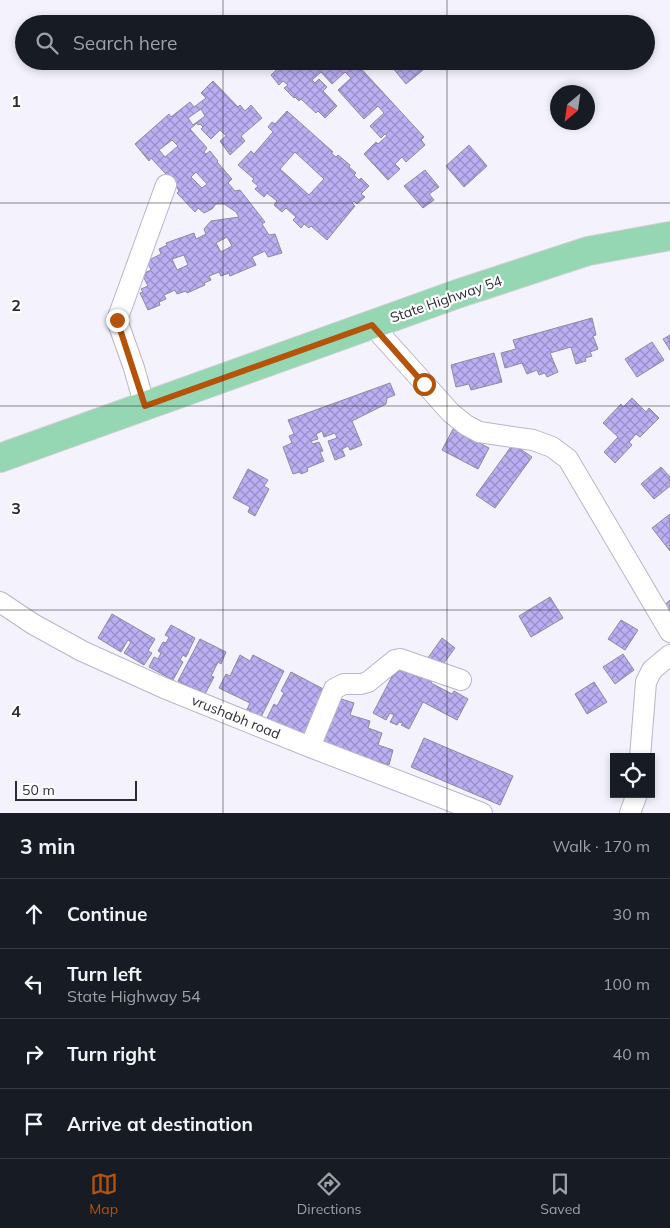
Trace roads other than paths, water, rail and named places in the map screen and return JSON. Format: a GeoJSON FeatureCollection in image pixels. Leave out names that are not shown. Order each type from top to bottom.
{"type":"FeatureCollection","features":[{"type":"Feature","properties":{"kind":"main road","name":"State Highway 54"},"geometry":{"type":"LineString","coordinates":[[0,458],[457,294],[588,251],[670,236]]}},
{"type":"Feature","properties":{"kind":"street"},"geometry":{"type":"LineString","coordinates":[[145,406],[117,320],[166,185]]}},
{"type":"Feature","properties":{"kind":"street"},"geometry":{"type":"LineString","coordinates":[[372,325],[451,413],[466,425],[479,432],[533,440],[552,447],[568,459],[670,632]]}},
{"type":"Feature","properties":{"kind":"street","name":"vrushabh road"},"geometry":{"type":"LineString","coordinates":[[0,602],[33,624],[82,652],[164,688],[482,813]]}},
{"type":"Feature","properties":{"kind":"street"},"geometry":{"type":"LineString","coordinates":[[640,753],[646,682],[652,670],[670,655]]}},
{"type":"Feature","properties":{"kind":"street"},"geometry":{"type":"LineString","coordinates":[[310,747],[334,689],[344,684],[368,682],[394,660],[400,659],[462,680]]}},
{"type":"Feature","properties":{"kind":"street"},"geometry":{"type":"LineString","coordinates":[[630,813],[636,798]]}}]}
